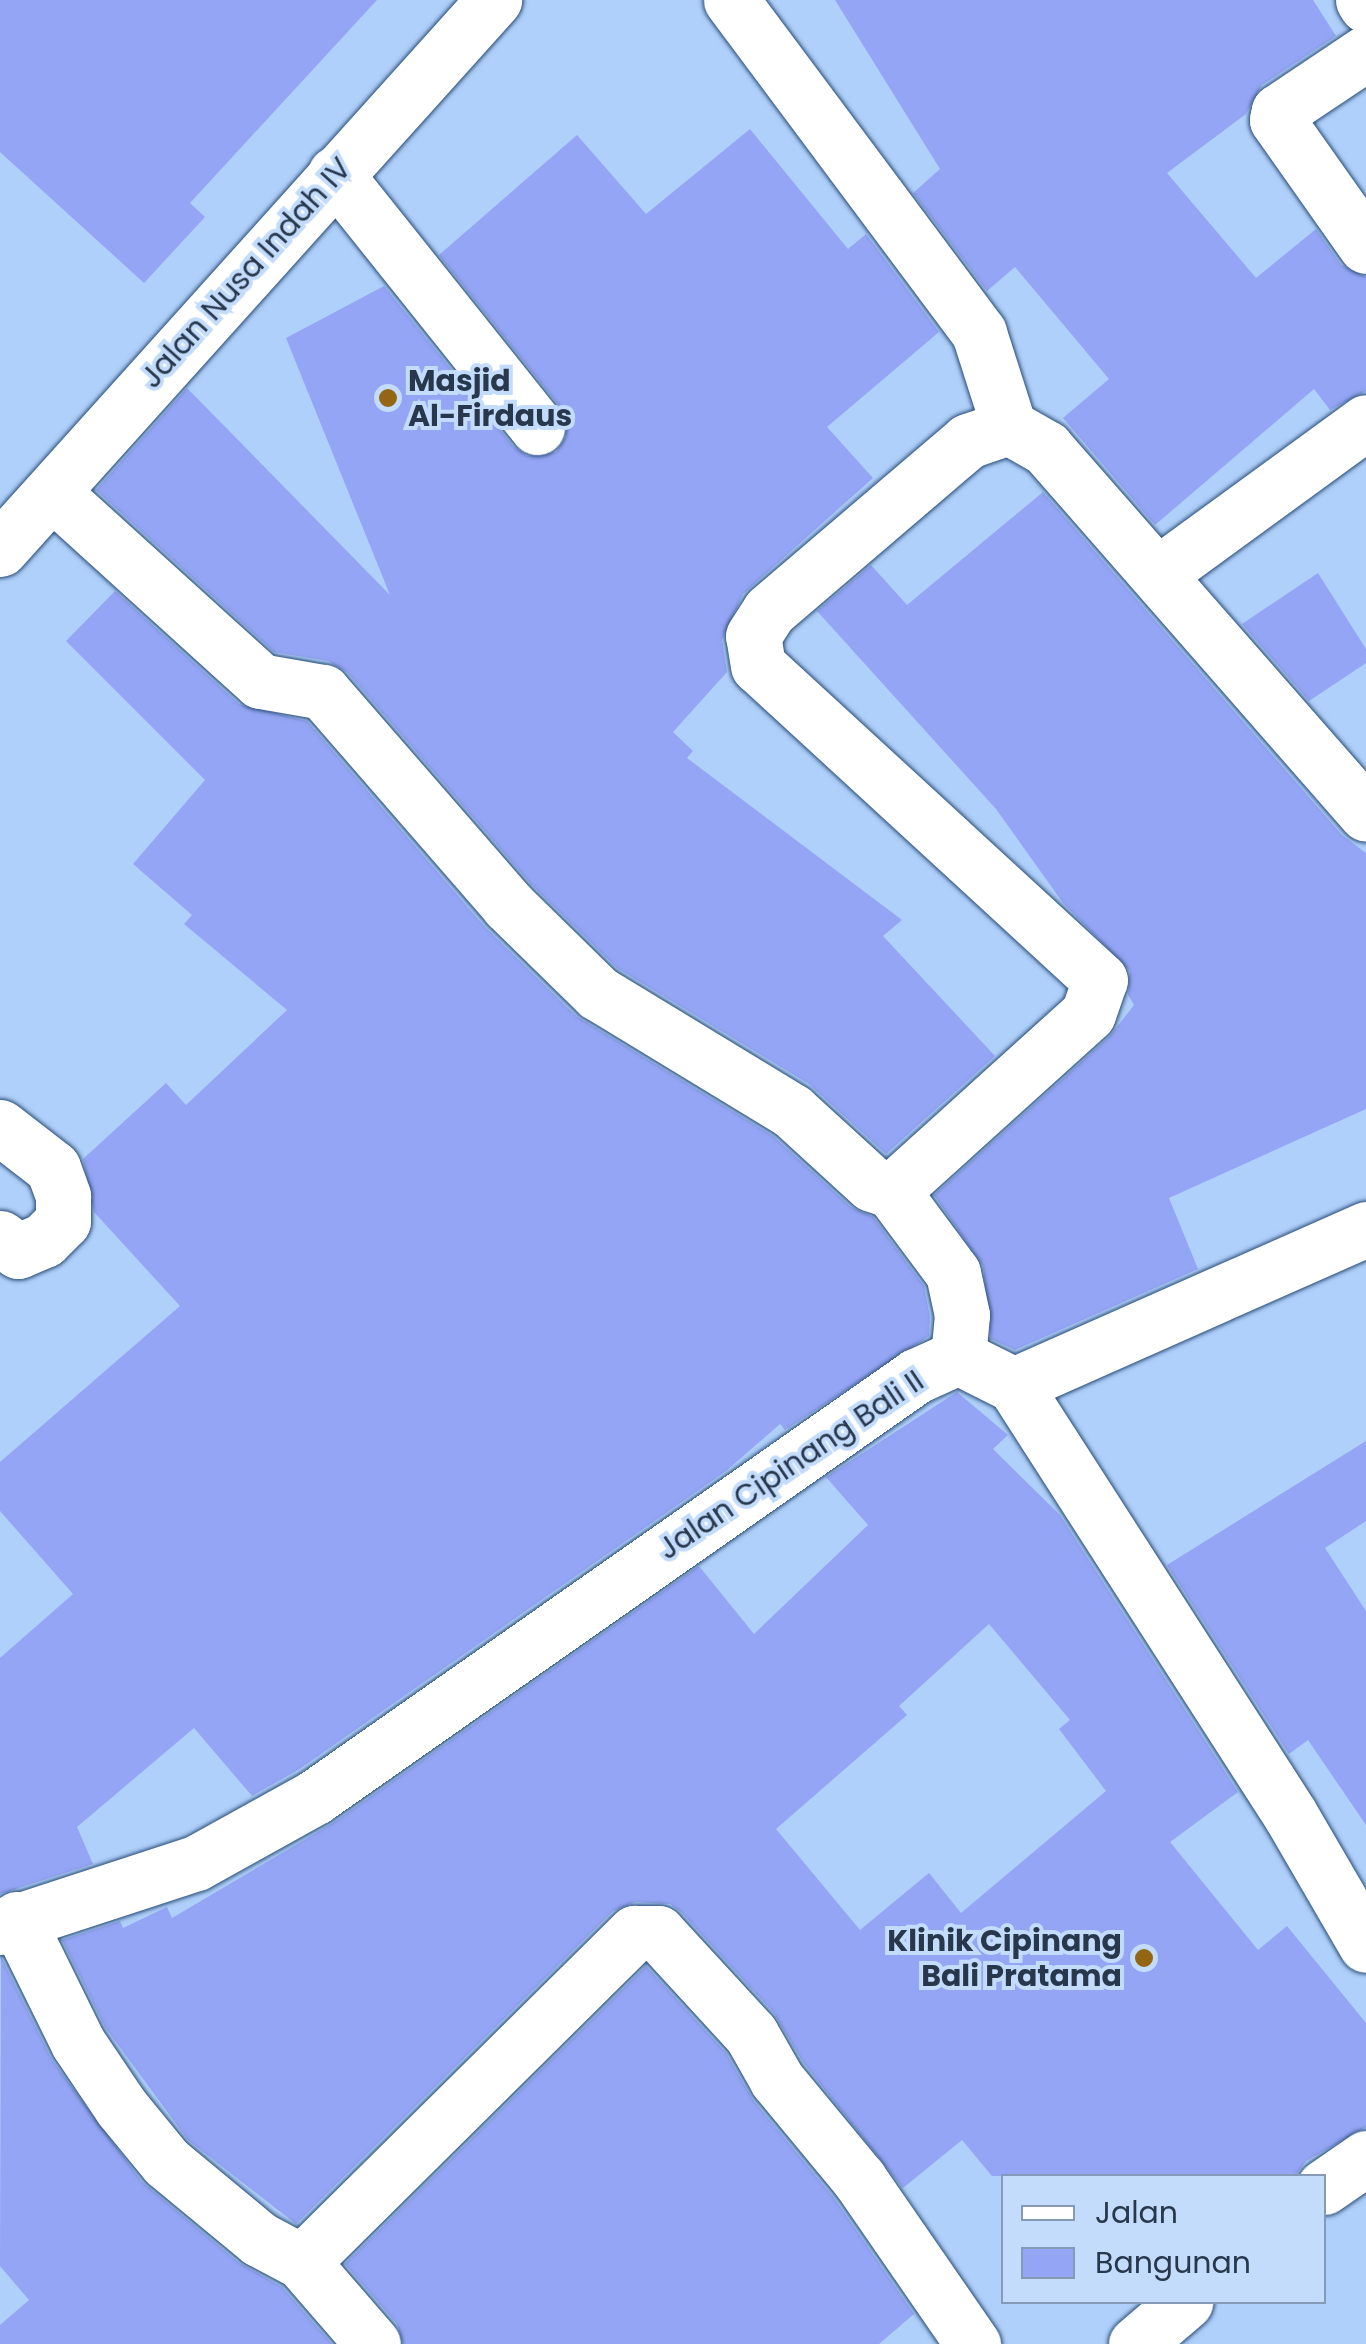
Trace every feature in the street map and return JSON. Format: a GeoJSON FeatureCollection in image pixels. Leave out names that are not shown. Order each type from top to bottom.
{"type":"FeatureCollection","features":[{"type":"Feature","properties":{"kind":"street","name":"Jalan Nusa Indah IV"},"geometry":{"type":"LineString","coordinates":[[0,549],[54,494],[334,174],[494,0]]}},
{"type":"Feature","properties":{"kind":"street"},"geometry":{"type":"LineString","coordinates":[[731,0],[979,333],[1009,427],[1046,448],[1159,573],[1179,607],[1366,814]]}},
{"type":"Feature","properties":{"kind":"street"},"geometry":{"type":"LineString","coordinates":[[1366,53],[1279,112],[1277,120],[1366,246]]}},
{"type":"Feature","properties":{"kind":"street"},"geometry":{"type":"LineString","coordinates":[[334,174],[537,427]]}},
{"type":"Feature","properties":{"kind":"street"},"geometry":{"type":"LineString","coordinates":[[1159,573],[1366,422]]}},
{"type":"Feature","properties":{"kind":"street"},"geometry":{"type":"LineString","coordinates":[[892,1191],[1088,1014],[1100,980],[758,666],[753,636],[770,611],[968,440],[1009,427]]}},
{"type":"Feature","properties":{"kind":"street"},"geometry":{"type":"LineString","coordinates":[[54,494],[260,682],[323,692],[508,905],[598,993],[792,1112],[872,1184],[892,1191],[953,1273],[962,1315],[958,1357]]}},
{"type":"Feature","properties":{"kind":"street"},"geometry":{"type":"LineString","coordinates":[[0,1126],[54,1168],[64,1196],[62,1220],[44,1240],[18,1250],[0,1238]]}},
{"type":"Feature","properties":{"kind":"street"},"geometry":{"type":"LineString","coordinates":[[1366,1230],[1014,1385],[1366,1945]]}},
{"type":"Feature","properties":{"kind":"street","name":"Jalan Cipinang Bali II"},"geometry":{"type":"LineString","coordinates":[[9,1923],[196,1864],[315,1797],[916,1376],[958,1357],[1014,1385]]}},
{"type":"Feature","properties":{"kind":"street"},"geometry":{"type":"LineString","coordinates":[[9,1923],[120,2107],[166,2162],[259,2239],[302,2262],[373,2344]]}},
{"type":"Feature","properties":{"kind":"street"},"geometry":{"type":"LineString","coordinates":[[302,2262],[635,1932],[658,1933],[751,2034],[777,2080],[860,2179],[973,2344]]}},
{"type":"Feature","properties":{"kind":"street"},"geometry":{"type":"LineString","coordinates":[[1326,2186],[1366,2158]]}},
{"type":"Feature","properties":{"kind":"street"},"geometry":{"type":"LineString","coordinates":[[1136,2344],[1183,2304]]}},
{"type":"Feature","properties":{"kind":"building"},"geometry":{"type":"Polygon","coordinates":[[[0,0],[377,0],[190,203],[205,217],[144,283],[0,152],[0,0]]]}},
{"type":"Feature","properties":{"kind":"building"},"geometry":{"type":"Polygon","coordinates":[[[835,0],[1313,0],[1336,36],[1262,85],[1246,114],[1167,173],[1256,278],[1316,229],[1341,265],[1366,277],[1366,391],[1330,410],[1314,389],[1155,525],[1063,418],[1109,379],[1015,267],[987,291],[913,193],[940,169],[835,0]]]}},
{"type":"Feature","properties":{"kind":"building"},"geometry":{"type":"Polygon","coordinates":[[[750,129],[848,249],[866,234],[939,332],[827,427],[873,478],[743,594],[722,640],[727,672],[673,732],[693,751],[687,758],[902,920],[883,936],[995,1056],[886,1154],[809,1084],[617,968],[531,884],[347,672],[328,661],[274,652],[96,490],[187,388],[390,595],[286,338],[384,286],[513,446],[527,456],[556,452],[566,437],[561,408],[439,255],[577,135],[646,214],[750,129]]]}},
{"type":"Feature","properties":{"kind":"building"},"geometry":{"type":"Polygon","coordinates":[[[1043,492],[1342,835],[1366,853],[1366,1109],[1169,1198],[1198,1269],[1015,1350],[991,1339],[983,1266],[934,1195],[1109,1037],[1134,1005],[1128,995],[1130,971],[1063,903],[996,809],[817,611],[871,565],[907,605],[1043,492]]]}},
{"type":"Feature","properties":{"kind":"building"},"geometry":{"type":"Polygon","coordinates":[[[1318,573],[1366,649],[1366,663],[1309,701],[1242,624],[1318,573]]]}},
{"type":"Feature","properties":{"kind":"building"},"geometry":{"type":"Polygon","coordinates":[[[115,591],[239,704],[307,721],[484,926],[576,1016],[773,1136],[851,1207],[873,1217],[924,1286],[929,1336],[785,1430],[780,1424],[726,1471],[298,1770],[252,1796],[194,1728],[77,1827],[93,1864],[0,1894],[0,1658],[73,1594],[0,1511],[0,1462],[180,1306],[94,1212],[83,1159],[166,1083],[186,1105],[287,1010],[184,924],[192,915],[133,864],[205,780],[66,641],[115,591]]]}},
{"type":"Feature","properties":{"kind":"building"},"geometry":{"type":"Polygon","coordinates":[[[957,1392],[1008,1435],[993,1449],[1060,1515],[1238,1792],[1170,1842],[1258,1950],[1287,1926],[1366,2023],[1366,2127],[1306,2161],[1296,2174],[992,2176],[962,2140],[903,2188],[803,2062],[774,2013],[681,1912],[670,1904],[635,1902],[613,1911],[296,2224],[188,2140],[105,2027],[62,1940],[120,1921],[123,1928],[167,1907],[172,1918],[333,1823],[699,1566],[754,1634],[868,1525],[826,1477],[957,1392]],[[989,1624],[899,1706],[907,1715],[776,1829],[860,1930],[929,1873],[961,1913],[1106,1791],[1059,1729],[1070,1720],[989,1624]]]}},
{"type":"Feature","properties":{"kind":"building"},"geometry":{"type":"Polygon","coordinates":[[[1366,1441],[1366,1521],[1325,1548],[1366,1611],[1366,1825],[1308,1740],[1289,1754],[1167,1565],[1366,1441]]]}},
{"type":"Feature","properties":{"kind":"building"},"geometry":{"type":"Polygon","coordinates":[[[1,1957],[52,2060],[142,2182],[239,2263],[282,2287],[332,2344],[0,2344],[0,2325],[29,2300],[0,2266],[1,1957]]]}},
{"type":"Feature","properties":{"kind":"building"},"geometry":{"type":"Polygon","coordinates":[[[646,1966],[726,2053],[753,2100],[834,2198],[914,2314],[879,2344],[403,2344],[397,2324],[345,2264],[646,1966]]]}},
{"type":"Feature","properties":{"kind":"place","name":"Masjid Al-Firdaus"},"geometry":{"type":"Point","coordinates":[388,398]}},
{"type":"Feature","properties":{"kind":"place","name":"Klinik Cipinang Bali Pratama"},"geometry":{"type":"Point","coordinates":[1144,1958]}}]}
